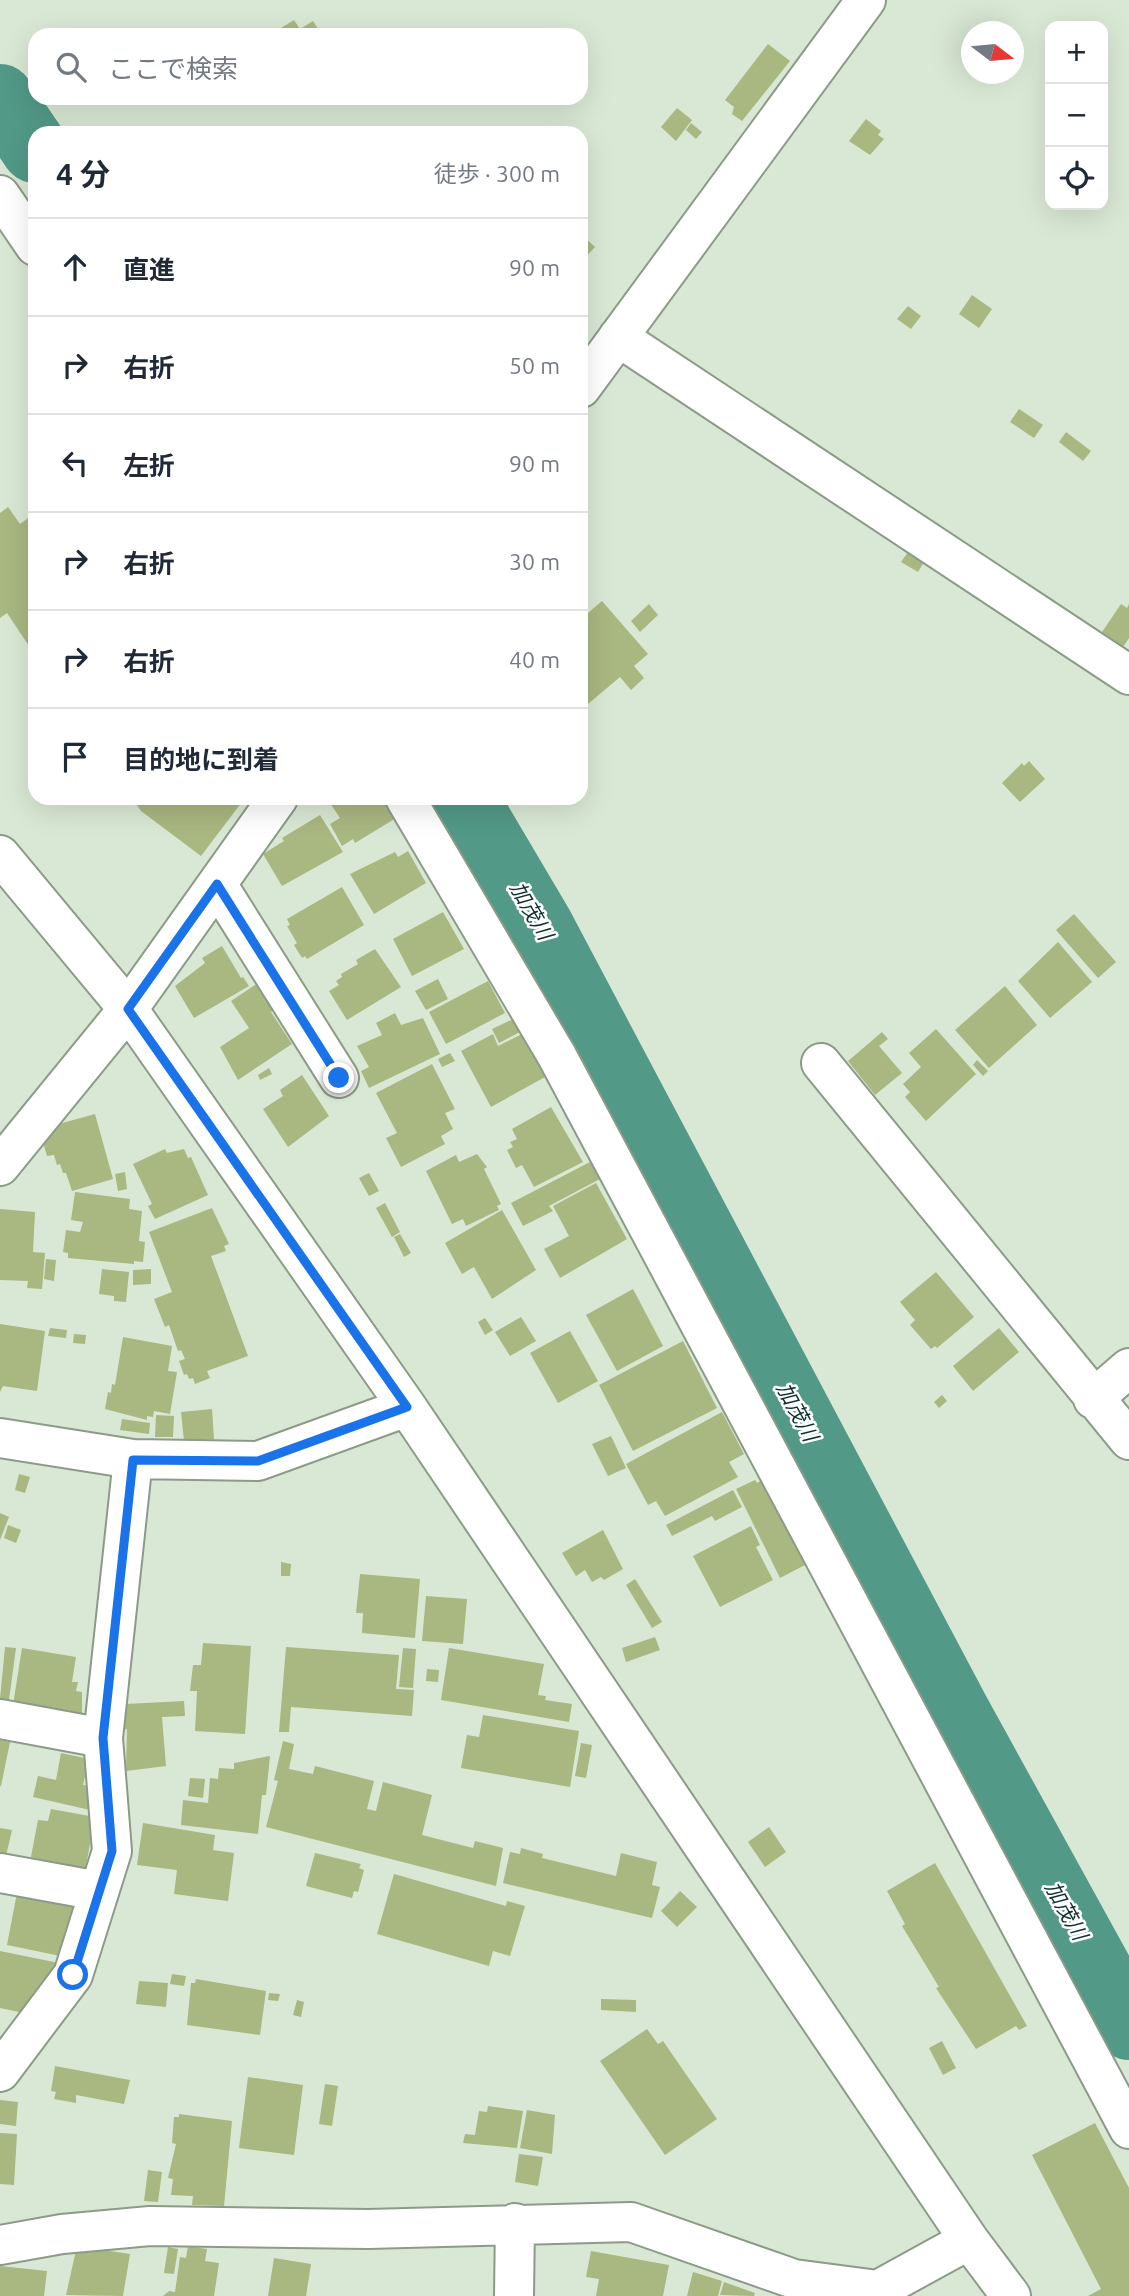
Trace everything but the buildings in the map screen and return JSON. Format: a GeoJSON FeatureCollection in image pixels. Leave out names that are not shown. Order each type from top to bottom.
{"type":"FeatureCollection","features":[{"type":"Feature","properties":{"kind":"street"},"geometry":{"type":"LineString","coordinates":[[588,378],[866,0]]}},
{"type":"Feature","properties":{"kind":"street"},"geometry":{"type":"LineString","coordinates":[[0,195],[28,236]]}},
{"type":"Feature","properties":{"kind":"street"},"geometry":{"type":"LineString","coordinates":[[618,337],[1129,676]]}},
{"type":"Feature","properties":{"kind":"street"},"geometry":{"type":"LineString","coordinates":[[0,1166],[128,1009],[273,805]]}},
{"type":"Feature","properties":{"kind":"street"},"geometry":{"type":"LineString","coordinates":[[409,805],[557,1056],[1129,2129]]}},
{"type":"Feature","properties":{"kind":"street"},"geometry":{"type":"LineString","coordinates":[[0,855],[128,1009],[407,1407],[970,2240],[1011,2296]]}},
{"type":"Feature","properties":{"kind":"street"},"geometry":{"type":"LineString","coordinates":[[217,884],[339,1078]]}},
{"type":"Feature","properties":{"kind":"street"},"geometry":{"type":"LineString","coordinates":[[821,1063],[1129,1440]]}},
{"type":"Feature","properties":{"kind":"street"},"geometry":{"type":"LineString","coordinates":[[1094,1399],[1129,1368]]}},
{"type":"Feature","properties":{"kind":"street"},"geometry":{"type":"LineString","coordinates":[[0,1438],[133,1460],[258,1461],[407,1407]]}},
{"type":"Feature","properties":{"kind":"street"},"geometry":{"type":"LineString","coordinates":[[0,2072],[14,2031],[73,1975],[112,1851],[103,1738],[133,1460]]}},
{"type":"Feature","properties":{"kind":"street"},"geometry":{"type":"LineString","coordinates":[[0,1718],[103,1738]]}},
{"type":"Feature","properties":{"kind":"street"},"geometry":{"type":"LineString","coordinates":[[0,1873],[99,1891]]}},
{"type":"Feature","properties":{"kind":"street"},"geometry":{"type":"LineString","coordinates":[[0,2245],[62,2234],[150,2225],[368,2229],[514,2223],[631,2222],[794,2279],[856,2290],[878,2290],[970,2240]]}},
{"type":"Feature","properties":{"kind":"street"},"geometry":{"type":"LineString","coordinates":[[514,2223],[514,2296]]}},
{"type":"Feature","properties":{"kind":"waterway","name":"加茂川"},"geometry":{"type":"LineString","coordinates":[[0,98],[28,139]]}},
{"type":"Feature","properties":{"kind":"waterway","name":"加茂川"},"geometry":{"type":"LineString","coordinates":[[468,805],[539,925],[956,1712],[1129,2026]]}},
{"type":"Feature","properties":{"kind":"route"},"geometry":{"type":"LineString","coordinates":[[73,1975],[112,1851],[103,1738],[133,1460],[258,1461],[407,1407],[128,1009],[217,884],[236,910],[339,1078]]}}]}
